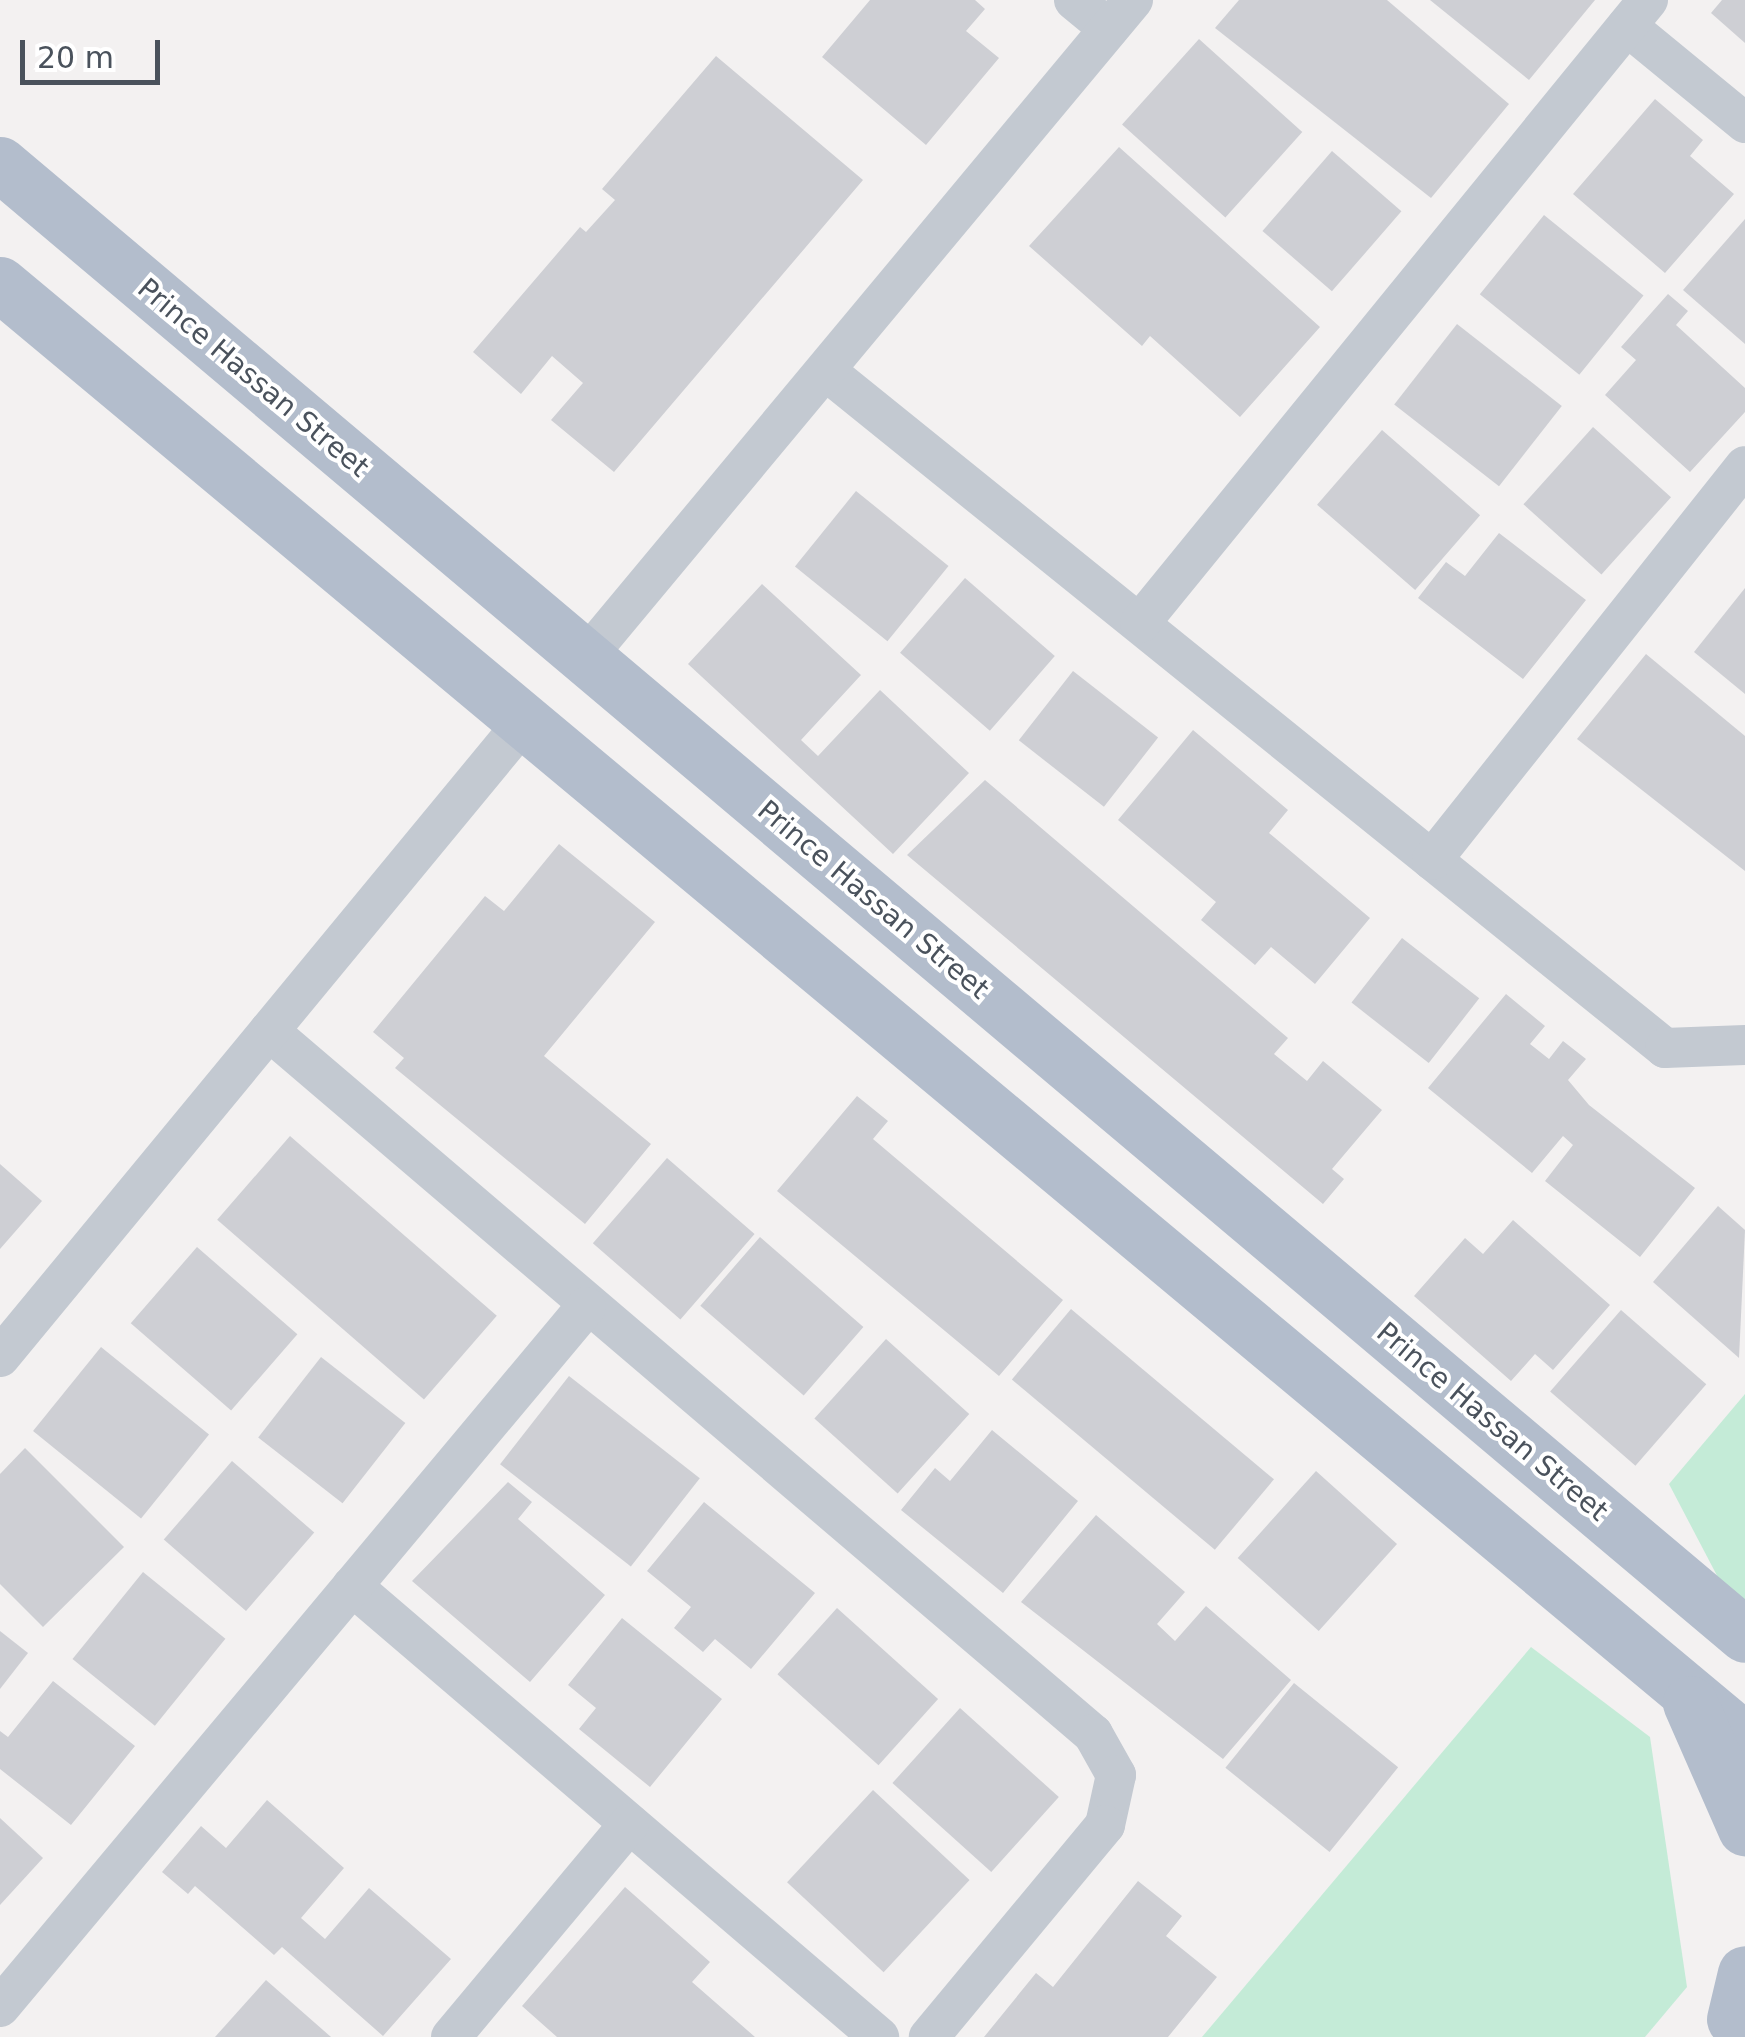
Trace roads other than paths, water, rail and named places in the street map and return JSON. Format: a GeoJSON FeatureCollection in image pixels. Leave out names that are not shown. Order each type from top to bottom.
{"type":"FeatureCollection","features":[{"type":"Feature","properties":{"kind":"main road","name":"Prince Hassan Street"},"geometry":{"type":"LineString","coordinates":[[0,164],[1745,1636]]}},
{"type":"Feature","properties":{"kind":"main road"},"geometry":{"type":"LineString","coordinates":[[0,284],[1745,1740]]}},
{"type":"Feature","properties":{"kind":"main road"},"geometry":{"type":"LineString","coordinates":[[1682,1687],[1745,1828]]}},
{"type":"Feature","properties":{"kind":"street"},"geometry":{"type":"LineString","coordinates":[[586,657],[1121,14],[1074,0]]}},
{"type":"Feature","properties":{"kind":"street"},"geometry":{"type":"LineString","coordinates":[[1140,624],[1637,13],[1745,123]]}},
{"type":"Feature","properties":{"kind":"street"},"geometry":{"type":"LineString","coordinates":[[826,372],[1665,1048],[1745,1045]]}},
{"type":"Feature","properties":{"kind":"street"},"geometry":{"type":"LineString","coordinates":[[1432,860],[1745,466]]}},
{"type":"Feature","properties":{"kind":"street"},"geometry":{"type":"LineString","coordinates":[[0,1357],[524,722]]}},
{"type":"Feature","properties":{"kind":"street"},"geometry":{"type":"LineString","coordinates":[[269,1031],[586,1307],[1093,1734],[1116,1775],[1105,1825],[929,2037]]}},
{"type":"Feature","properties":{"kind":"street"},"geometry":{"type":"LineString","coordinates":[[0,2007],[586,1307]]}},
{"type":"Feature","properties":{"kind":"street"},"geometry":{"type":"LineString","coordinates":[[352,1586],[879,2037]]}},
{"type":"Feature","properties":{"kind":"street"},"geometry":{"type":"LineString","coordinates":[[451,2037],[629,1824]]}}]}
